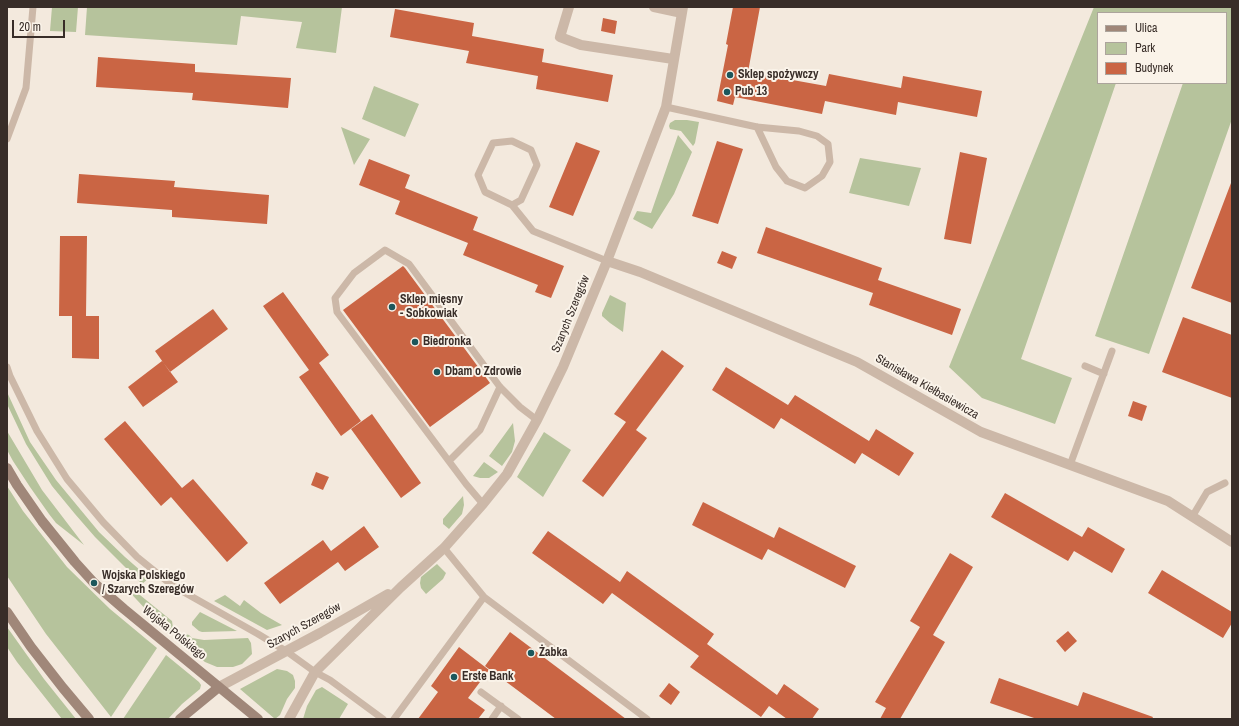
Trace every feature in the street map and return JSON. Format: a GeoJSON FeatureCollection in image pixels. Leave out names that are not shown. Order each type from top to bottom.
{"type":"FeatureCollection","features":[{"type":"Feature","properties":{"kind":"street"},"geometry":{"type":"LineString","coordinates":[[569,7],[560,37],[581,46],[673,59]]}},
{"type":"Feature","properties":{"kind":"street"},"geometry":{"type":"LineString","coordinates":[[654,7],[683,10]]}},
{"type":"Feature","properties":{"kind":"street","name":"Szarych Szeregów"},"geometry":{"type":"LineString","coordinates":[[290,719],[315,672],[401,587],[444,548],[483,504],[507,474],[537,420],[563,367],[607,261],[666,107],[673,59],[683,10]]}},
{"type":"Feature","properties":{"kind":"street","name":"Stanisława Kiełbasiewicza"},"geometry":{"type":"LineString","coordinates":[[607,261],[640,272],[857,362],[981,432],[1168,501],[1232,542]]}},
{"type":"Feature","properties":{"kind":"street","name":"Wojska Polskiego"},"geometry":{"type":"LineString","coordinates":[[7,468],[42,521],[94,583],[258,719]]}},
{"type":"Feature","properties":{"kind":"street","name":"Szarych Szeregów"},"geometry":{"type":"LineString","coordinates":[[219,686],[286,651],[401,587]]}},
{"type":"Feature","properties":{"kind":"street"},"geometry":{"type":"LineString","coordinates":[[7,612],[31,647],[89,719]]}},
{"type":"Feature","properties":{"kind":"street"},"geometry":{"type":"LineString","coordinates":[[180,719],[219,686]]}},
{"type":"Feature","properties":{"kind":"lane"},"geometry":{"type":"LineString","coordinates":[[7,139],[26,88],[32,7]]}},
{"type":"Feature","properties":{"kind":"lane"},"geometry":{"type":"LineString","coordinates":[[666,107],[757,127],[799,131],[817,136],[828,144],[830,162],[822,176],[805,188],[787,181],[776,167],[757,127]]}},
{"type":"Feature","properties":{"kind":"lane"},"geometry":{"type":"LineString","coordinates":[[512,205],[521,200],[537,165],[531,150],[512,141],[494,143],[478,175],[485,192],[512,205],[533,231],[607,261]]}},
{"type":"Feature","properties":{"kind":"lane"},"geometry":{"type":"LineString","coordinates":[[483,504],[449,462],[336,312],[335,298],[354,272],[385,250],[409,264],[500,387],[520,407],[537,420]]}},
{"type":"Feature","properties":{"kind":"lane"},"geometry":{"type":"LineString","coordinates":[[1070,465],[1112,351]]}},
{"type":"Feature","properties":{"kind":"lane"},"geometry":{"type":"LineString","coordinates":[[1085,366],[1104,374]]}},
{"type":"Feature","properties":{"kind":"lane"},"geometry":{"type":"LineString","coordinates":[[7,367],[37,431],[67,480],[103,522],[137,557],[173,586],[286,651],[315,672],[330,680],[384,719]]}},
{"type":"Feature","properties":{"kind":"lane"},"geometry":{"type":"LineString","coordinates":[[449,462],[480,430],[500,387]]}},
{"type":"Feature","properties":{"kind":"lane"},"geometry":{"type":"LineString","coordinates":[[1192,517],[1208,492],[1225,483]]}},
{"type":"Feature","properties":{"kind":"lane"},"geometry":{"type":"LineString","coordinates":[[444,548],[484,597],[647,719]]}},
{"type":"Feature","properties":{"kind":"lane"},"geometry":{"type":"LineString","coordinates":[[394,719],[484,597]]}},
{"type":"Feature","properties":{"kind":"lane"},"geometry":{"type":"LineString","coordinates":[[481,692],[518,719]]}},
{"type":"Feature","properties":{"kind":"lane"},"geometry":{"type":"LineString","coordinates":[[492,719],[501,706]]}},
{"type":"Feature","properties":{"kind":"green space"},"geometry":{"type":"Polygon","coordinates":[[[52,7],[78,7],[76,32],[50,31],[52,7]]]}},
{"type":"Feature","properties":{"kind":"green space"},"geometry":{"type":"Polygon","coordinates":[[[87,7],[342,7],[336,53],[296,48],[302,22],[241,16],[237,45],[85,35],[87,7]]]}},
{"type":"Feature","properties":{"kind":"green space"},"geometry":{"type":"Polygon","coordinates":[[[1094,7],[1232,7],[1232,119],[1149,354],[1095,336],[1183,84],[1227,84],[1227,12],[1097,12],[1097,84],[1116,84],[1021,359],[1072,378],[1055,424],[982,398],[949,367],[1094,7]]]}},
{"type":"Feature","properties":{"kind":"green space"},"geometry":{"type":"Polygon","coordinates":[[[374,86],[419,104],[405,137],[362,119],[374,86]]]}},
{"type":"Feature","properties":{"kind":"green space"},"geometry":{"type":"Polygon","coordinates":[[[675,120],[699,122],[695,143],[693,146],[681,131],[670,129],[670,123],[675,120]]]}},
{"type":"Feature","properties":{"kind":"green space"},"geometry":{"type":"Polygon","coordinates":[[[341,127],[370,139],[354,165],[341,127]]]}},
{"type":"Feature","properties":{"kind":"green space"},"geometry":{"type":"Polygon","coordinates":[[[678,135],[692,152],[674,194],[652,229],[633,219],[637,211],[651,213],[678,135]]]}},
{"type":"Feature","properties":{"kind":"green space"},"geometry":{"type":"Polygon","coordinates":[[[860,158],[921,168],[909,206],[849,193],[860,158]]]}},
{"type":"Feature","properties":{"kind":"green space"},"geometry":{"type":"Polygon","coordinates":[[[610,295],[626,303],[623,332],[602,316],[610,295]]]}},
{"type":"Feature","properties":{"kind":"green space"},"geometry":{"type":"Polygon","coordinates":[[[7,392],[30,442],[56,480],[99,532],[149,578],[142,584],[95,537],[52,486],[26,444],[7,404],[7,392]]]}},
{"type":"Feature","properties":{"kind":"green space"},"geometry":{"type":"Polygon","coordinates":[[[513,423],[515,441],[512,452],[502,466],[489,456],[513,423]]]}},
{"type":"Feature","properties":{"kind":"green space"},"geometry":{"type":"Polygon","coordinates":[[[7,431],[42,490],[84,545],[56,523],[30,487],[7,450],[7,431]]]}},
{"type":"Feature","properties":{"kind":"green space"},"geometry":{"type":"Polygon","coordinates":[[[544,432],[571,450],[543,497],[517,477],[544,432]]]}},
{"type":"Feature","properties":{"kind":"green space"},"geometry":{"type":"Polygon","coordinates":[[[484,462],[498,472],[489,478],[473,476],[484,462]]]}},
{"type":"Feature","properties":{"kind":"green space"},"geometry":{"type":"Polygon","coordinates":[[[7,486],[23,511],[67,567],[110,609],[157,648],[111,717],[46,634],[7,576],[7,486]]]}},
{"type":"Feature","properties":{"kind":"green space"},"geometry":{"type":"Polygon","coordinates":[[[463,496],[464,505],[462,514],[449,529],[443,524],[443,519],[463,496]]]}},
{"type":"Feature","properties":{"kind":"green space"},"geometry":{"type":"Polygon","coordinates":[[[437,564],[446,573],[443,579],[426,594],[421,588],[421,577],[437,564]]]}},
{"type":"Feature","properties":{"kind":"green space"},"geometry":{"type":"Polygon","coordinates":[[[122,584],[126,584],[172,621],[173,628],[171,631],[168,633],[122,584]]]}},
{"type":"Feature","properties":{"kind":"green space"},"geometry":{"type":"Polygon","coordinates":[[[225,595],[240,606],[244,600],[261,613],[282,625],[267,630],[214,601],[225,595]]]}},
{"type":"Feature","properties":{"kind":"green space"},"geometry":{"type":"Polygon","coordinates":[[[200,612],[237,631],[199,631],[192,625],[192,622],[200,612]]]}},
{"type":"Feature","properties":{"kind":"green space"},"geometry":{"type":"Polygon","coordinates":[[[7,627],[44,679],[76,719],[62,719],[17,662],[7,647],[7,627]]]}},
{"type":"Feature","properties":{"kind":"green space"},"geometry":{"type":"Polygon","coordinates":[[[185,634],[192,638],[204,640],[248,638],[251,643],[252,654],[242,664],[233,667],[217,667],[205,662],[178,641],[182,635],[185,634]]]}},
{"type":"Feature","properties":{"kind":"green space"},"geometry":{"type":"Polygon","coordinates":[[[166,655],[199,682],[201,685],[200,689],[182,704],[168,719],[123,719],[166,655]]]}},
{"type":"Feature","properties":{"kind":"green space"},"geometry":{"type":"Polygon","coordinates":[[[277,669],[287,671],[293,675],[295,688],[287,699],[280,715],[275,719],[240,689],[277,669]]]}},
{"type":"Feature","properties":{"kind":"green space"},"geometry":{"type":"Polygon","coordinates":[[[322,687],[348,704],[339,719],[303,719],[307,706],[316,690],[322,687]]]}},
{"type":"Feature","properties":{"kind":"building"},"geometry":{"type":"Polygon","coordinates":[[[733,7],[760,7],[748,72],[826,86],[829,74],[901,88],[903,76],[982,91],[977,117],[898,102],[896,115],[825,101],[822,114],[735,97],[733,105],[717,101],[728,45],[726,44],[733,7]]]}},
{"type":"Feature","properties":{"kind":"building"},"geometry":{"type":"Polygon","coordinates":[[[395,9],[474,23],[472,36],[544,49],[542,62],[613,75],[608,102],[536,89],[538,76],[466,63],[469,51],[390,37],[395,9]]]}},
{"type":"Feature","properties":{"kind":"building"},"geometry":{"type":"Polygon","coordinates":[[[603,18],[617,21],[615,34],[601,31],[603,18]]]}},
{"type":"Feature","properties":{"kind":"building"},"geometry":{"type":"Polygon","coordinates":[[[98,57],[195,64],[195,72],[291,78],[288,108],[192,100],[193,93],[96,87],[98,57]]]}},
{"type":"Feature","properties":{"kind":"building"},"geometry":{"type":"Polygon","coordinates":[[[717,141],[743,149],[718,224],[692,216],[717,141]]]}},
{"type":"Feature","properties":{"kind":"building"},"geometry":{"type":"Polygon","coordinates":[[[576,142],[600,151],[573,216],[549,207],[576,142]]]}},
{"type":"Feature","properties":{"kind":"building"},"geometry":{"type":"Polygon","coordinates":[[[960,152],[987,158],[971,244],[944,239],[960,152]]]}},
{"type":"Feature","properties":{"kind":"building"},"geometry":{"type":"Polygon","coordinates":[[[369,159],[410,175],[405,188],[478,217],[473,230],[564,266],[551,298],[535,292],[538,285],[463,255],[468,243],[395,214],[400,201],[359,185],[369,159]]]}},
{"type":"Feature","properties":{"kind":"building"},"geometry":{"type":"Polygon","coordinates":[[[79,174],[175,181],[174,187],[269,195],[267,224],[172,217],[172,210],[77,203],[79,174]]]}},
{"type":"Feature","properties":{"kind":"building"},"geometry":{"type":"Polygon","coordinates":[[[1232,183],[1232,303],[1191,288],[1232,183]]]}},
{"type":"Feature","properties":{"kind":"building"},"geometry":{"type":"Polygon","coordinates":[[[766,227],[882,268],[878,280],[961,309],[952,335],[869,305],[873,293],[757,253],[766,227]]]}},
{"type":"Feature","properties":{"kind":"building"},"geometry":{"type":"Polygon","coordinates":[[[60,236],[87,236],[86,316],[99,316],[99,359],[72,358],[72,316],[59,316],[60,236]]]}},
{"type":"Feature","properties":{"kind":"building"},"geometry":{"type":"Polygon","coordinates":[[[722,251],[737,257],[732,269],[717,263],[722,251]]]}},
{"type":"Feature","properties":{"kind":"building"},"geometry":{"type":"Polygon","coordinates":[[[403,266],[490,383],[430,427],[343,310],[403,266]]]}},
{"type":"Feature","properties":{"kind":"building"},"geometry":{"type":"Polygon","coordinates":[[[283,292],[329,355],[319,363],[361,421],[341,436],[299,377],[309,370],[263,306],[283,292]]]}},
{"type":"Feature","properties":{"kind":"building"},"geometry":{"type":"Polygon","coordinates":[[[213,309],[228,329],[170,372],[155,351],[213,309]]]}},
{"type":"Feature","properties":{"kind":"building"},"geometry":{"type":"Polygon","coordinates":[[[1183,317],[1232,335],[1232,398],[1162,372],[1183,317]]]}},
{"type":"Feature","properties":{"kind":"building"},"geometry":{"type":"Polygon","coordinates":[[[662,350],[684,366],[636,430],[647,438],[603,497],[582,481],[626,422],[614,414],[662,350]]]}},
{"type":"Feature","properties":{"kind":"building"},"geometry":{"type":"Polygon","coordinates":[[[162,361],[178,382],[143,407],[128,387],[162,361]]]}},
{"type":"Feature","properties":{"kind":"building"},"geometry":{"type":"Polygon","coordinates":[[[726,367],[788,405],[795,395],[869,441],[876,429],[914,453],[899,476],[862,453],[855,464],[781,418],[774,429],[712,390],[726,367]]]}},
{"type":"Feature","properties":{"kind":"building"},"geometry":{"type":"Polygon","coordinates":[[[1133,401],[1147,406],[1142,421],[1128,416],[1133,401]]]}},
{"type":"Feature","properties":{"kind":"building"},"geometry":{"type":"Polygon","coordinates":[[[372,414],[421,483],[401,498],[351,429],[372,414]]]}},
{"type":"Feature","properties":{"kind":"building"},"geometry":{"type":"Polygon","coordinates":[[[125,421],[182,488],[193,479],[248,543],[227,562],[171,497],[161,506],[104,439],[125,421]]]}},
{"type":"Feature","properties":{"kind":"building"},"geometry":{"type":"Polygon","coordinates":[[[316,472],[329,477],[323,490],[311,485],[316,472]]]}},
{"type":"Feature","properties":{"kind":"building"},"geometry":{"type":"Polygon","coordinates":[[[1005,493],[1082,537],[1088,527],[1125,549],[1112,573],[1074,551],[1068,561],[991,517],[1005,493]]]}},
{"type":"Feature","properties":{"kind":"building"},"geometry":{"type":"Polygon","coordinates":[[[703,502],[774,538],[779,527],[856,566],[845,588],[768,549],[762,560],[692,525],[703,502]]]}},
{"type":"Feature","properties":{"kind":"building"},"geometry":{"type":"Polygon","coordinates":[[[364,526],[379,547],[345,571],[338,562],[280,604],[264,583],[323,540],[331,551],[364,526]]]}},
{"type":"Feature","properties":{"kind":"building"},"geometry":{"type":"Polygon","coordinates":[[[548,531],[620,582],[627,571],[714,634],[707,644],[777,695],[784,684],[819,709],[812,719],[787,719],[769,706],[761,717],[690,667],[699,656],[612,593],[603,604],[532,553],[548,531]]]}},
{"type":"Feature","properties":{"kind":"building"},"geometry":{"type":"Polygon","coordinates":[[[950,553],[973,567],[933,635],[945,642],[900,719],[880,719],[886,708],[875,702],[920,627],[910,621],[950,553]]]}},
{"type":"Feature","properties":{"kind":"building"},"geometry":{"type":"Polygon","coordinates":[[[1162,570],[1232,612],[1232,623],[1223,638],[1148,593],[1162,570]]]}},
{"type":"Feature","properties":{"kind":"building"},"geometry":{"type":"Polygon","coordinates":[[[1068,631],[1077,641],[1065,652],[1056,641],[1068,631]]]}},
{"type":"Feature","properties":{"kind":"building"},"geometry":{"type":"Polygon","coordinates":[[[510,632],[626,719],[556,719],[485,666],[510,632]]]}},
{"type":"Feature","properties":{"kind":"building"},"geometry":{"type":"Polygon","coordinates":[[[459,647],[489,670],[468,698],[485,710],[478,719],[418,719],[438,692],[431,686],[459,647]]]}},
{"type":"Feature","properties":{"kind":"building"},"geometry":{"type":"Polygon","coordinates":[[[999,678],[1078,706],[1083,692],[1153,717],[1152,719],[1037,719],[990,703],[999,678]]]}},
{"type":"Feature","properties":{"kind":"building"},"geometry":{"type":"Polygon","coordinates":[[[669,683],[680,692],[671,705],[659,696],[669,683]]]}},
{"type":"Feature","properties":{"kind":"place","name":"Sklep spożywczy"},"geometry":{"type":"Point","coordinates":[730,75]}},
{"type":"Feature","properties":{"kind":"place","name":"Pub 13"},"geometry":{"type":"Point","coordinates":[727,92]}},
{"type":"Feature","properties":{"kind":"place","name":"Sklep mięsny - Sobkowiak"},"geometry":{"type":"Point","coordinates":[392,307]}},
{"type":"Feature","properties":{"kind":"place","name":"Biedronka"},"geometry":{"type":"Point","coordinates":[415,342]}},
{"type":"Feature","properties":{"kind":"place","name":"Dbam o Zdrowie"},"geometry":{"type":"Point","coordinates":[437,372]}},
{"type":"Feature","properties":{"kind":"place","name":"Wojska Polskiego / Szarych Szeregów"},"geometry":{"type":"Point","coordinates":[94,583]}},
{"type":"Feature","properties":{"kind":"place","name":"Żabka"},"geometry":{"type":"Point","coordinates":[531,653]}},
{"type":"Feature","properties":{"kind":"place","name":"Erste Bank"},"geometry":{"type":"Point","coordinates":[454,677]}}]}
